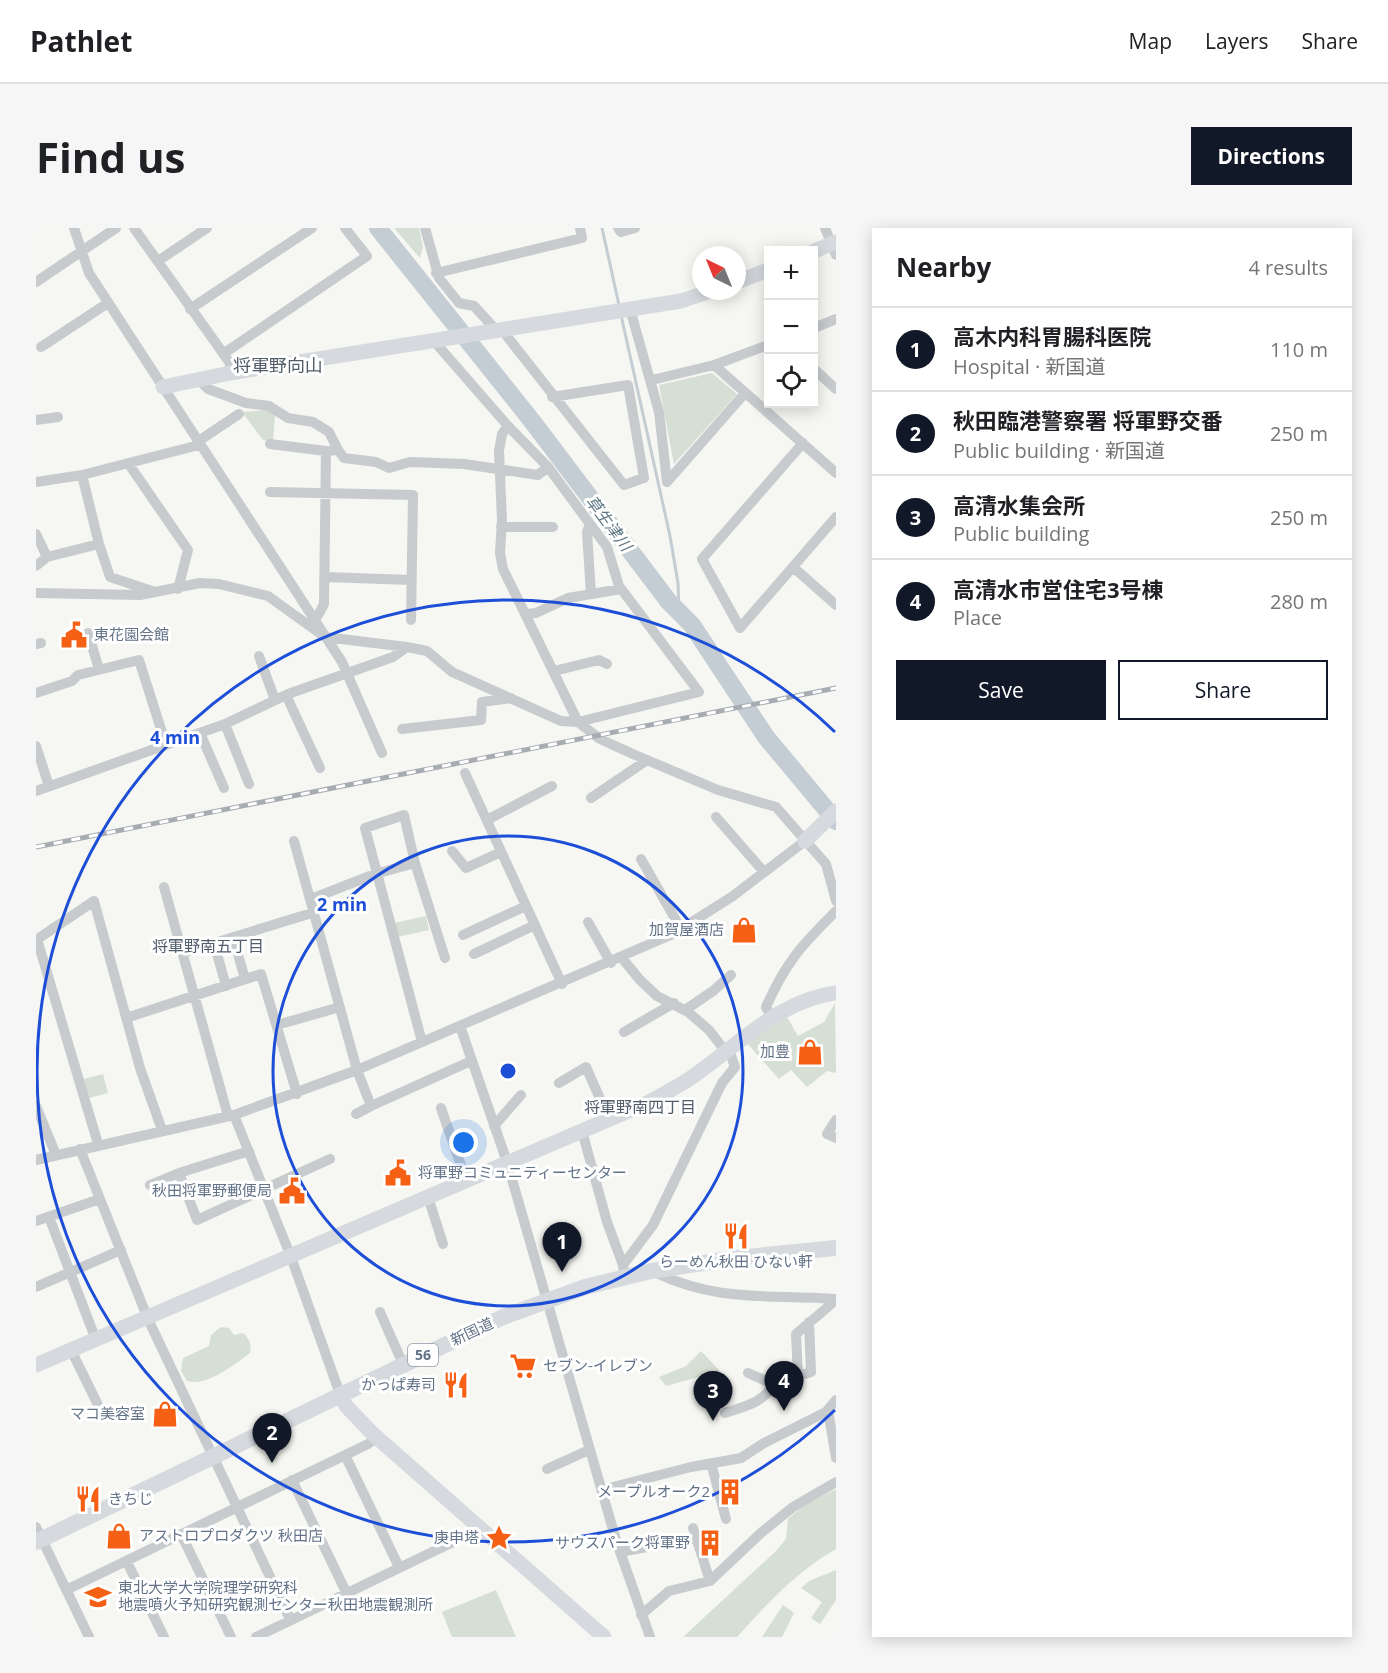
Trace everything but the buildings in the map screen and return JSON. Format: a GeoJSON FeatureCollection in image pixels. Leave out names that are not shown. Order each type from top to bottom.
{"type":"FeatureCollection","features":[{"type":"Feature","properties":{"kind":"main road","name":"新国道"},"geometry":{"type":"LineString","coordinates":[[38,1536],[214,1457],[503,1317],[623,1271],[651,1271],[736,1258],[836,1248]]}},
{"type":"Feature","properties":{"kind":"street"},"geometry":{"type":"LineString","coordinates":[[74,228],[80,252],[89,273],[348,673],[382,753]]}},
{"type":"Feature","properties":{"kind":"street"},"geometry":{"type":"LineString","coordinates":[[36,282],[116,228]]}},
{"type":"Feature","properties":{"kind":"street"},"geometry":{"type":"LineString","coordinates":[[134,228],[230,363],[230,374]]}},
{"type":"Feature","properties":{"kind":"street"},"geometry":{"type":"LineString","coordinates":[[158,261],[207,228]]}},
{"type":"Feature","properties":{"kind":"street"},"geometry":{"type":"LineString","coordinates":[[190,309],[312,228]]}},
{"type":"Feature","properties":{"kind":"street"},"geometry":{"type":"LineString","coordinates":[[223,354],[367,256],[345,228]]}},
{"type":"Feature","properties":{"kind":"street"},"geometry":{"type":"LineString","coordinates":[[425,228],[436,273],[459,303],[474,306],[497,331],[624,485],[644,478],[628,385],[552,397]]}},
{"type":"Feature","properties":{"kind":"street"},"geometry":{"type":"LineString","coordinates":[[436,273],[582,238],[580,228]]}},
{"type":"Feature","properties":{"kind":"street"},"geometry":{"type":"LineString","coordinates":[[618,228],[621,232],[635,228]]}},
{"type":"Feature","properties":{"kind":"street"},"geometry":{"type":"LineString","coordinates":[[818,250],[834,247],[825,228]]}},
{"type":"Feature","properties":{"kind":"street"},"geometry":{"type":"LineString","coordinates":[[746,279],[764,272]]}},
{"type":"Feature","properties":{"kind":"street"},"geometry":{"type":"LineString","coordinates":[[163,387],[692,297]]}},
{"type":"Feature","properties":{"kind":"street"},"geometry":{"type":"LineString","coordinates":[[41,347],[108,303]]}},
{"type":"Feature","properties":{"kind":"street"},"geometry":{"type":"LineString","coordinates":[[623,310],[652,380],[659,412],[667,482],[746,393]]}},
{"type":"Feature","properties":{"kind":"street"},"geometry":{"type":"LineString","coordinates":[[818,326],[836,319]]}},
{"type":"Feature","properties":{"kind":"street"},"geometry":{"type":"LineString","coordinates":[[36,593],[140,595],[200,584],[219,584],[268,596],[325,637],[427,651],[452,672],[561,721],[578,722],[699,692],[621,590],[607,547],[548,467],[508,426],[440,341]]}},
{"type":"Feature","properties":{"kind":"street"},"geometry":{"type":"LineString","coordinates":[[652,380],[714,365],[764,346]]}},
{"type":"Feature","properties":{"kind":"street"},"geometry":{"type":"LineString","coordinates":[[714,365],[836,473]]}},
{"type":"Feature","properties":{"kind":"street"},"geometry":{"type":"LineString","coordinates":[[818,373],[836,389]]}},
{"type":"Feature","properties":{"kind":"street"},"geometry":{"type":"LineString","coordinates":[[199,380],[208,388],[246,403],[270,406],[288,418],[313,422],[329,432],[332,450],[326,493],[324,604],[315,621]]}},
{"type":"Feature","properties":{"kind":"street"},"geometry":{"type":"LineString","coordinates":[[36,482],[82,475],[198,443],[239,414]]}},
{"type":"Feature","properties":{"kind":"street"},"geometry":{"type":"LineString","coordinates":[[36,420],[58,417]]}},
{"type":"Feature","properties":{"kind":"street"},"geometry":{"type":"LineString","coordinates":[[508,426],[502,435],[499,451],[500,553],[503,569],[578,722],[600,739],[647,760],[718,790],[776,807],[808,839],[826,864],[836,872]]}},
{"type":"Feature","properties":{"kind":"street"},"geometry":{"type":"LineString","coordinates":[[803,443],[702,559],[740,628],[836,518]]}},
{"type":"Feature","properties":{"kind":"street"},"geometry":{"type":"LineString","coordinates":[[270,444],[332,450],[345,458],[376,462],[389,468],[410,462],[464,464],[538,475],[548,467]]}},
{"type":"Feature","properties":{"kind":"street"},"geometry":{"type":"LineString","coordinates":[[128,463],[188,550],[178,588]]}},
{"type":"Feature","properties":{"kind":"street"},"geometry":{"type":"LineString","coordinates":[[82,475],[99,544],[110,577],[155,592]]}},
{"type":"Feature","properties":{"kind":"street"},"geometry":{"type":"LineString","coordinates":[[270,492],[413,495],[411,620]]}},
{"type":"Feature","properties":{"kind":"street"},"geometry":{"type":"LineString","coordinates":[[590,524],[587,532],[591,594]]}},
{"type":"Feature","properties":{"kind":"street"},"geometry":{"type":"LineString","coordinates":[[501,527],[553,527]]}},
{"type":"Feature","properties":{"kind":"street"},"geometry":{"type":"LineString","coordinates":[[36,534],[47,557]]}},
{"type":"Feature","properties":{"kind":"street"},"geometry":{"type":"LineString","coordinates":[[36,566],[47,557],[99,544]]}},
{"type":"Feature","properties":{"kind":"street"},"geometry":{"type":"LineString","coordinates":[[793,567],[836,605]]}},
{"type":"Feature","properties":{"kind":"street"},"geometry":{"type":"LineString","coordinates":[[325,577],[411,580]]}},
{"type":"Feature","properties":{"kind":"street"},"geometry":{"type":"LineString","coordinates":[[526,614],[536,613],[568,598],[621,590]]}},
{"type":"Feature","properties":{"kind":"street"},"geometry":{"type":"LineString","coordinates":[[88,633],[99,669]]}},
{"type":"Feature","properties":{"kind":"street"},"geometry":{"type":"LineString","coordinates":[[36,791],[225,724],[286,695],[393,657],[407,647]]}},
{"type":"Feature","properties":{"kind":"street"},"geometry":{"type":"LineString","coordinates":[[259,656],[275,700]]}},
{"type":"Feature","properties":{"kind":"street"},"geometry":{"type":"LineString","coordinates":[[36,693],[72,681],[78,675],[139,660],[166,745]]}},
{"type":"Feature","properties":{"kind":"street"},"geometry":{"type":"LineString","coordinates":[[554,671],[599,660],[607,664]]}},
{"type":"Feature","properties":{"kind":"street"},"geometry":{"type":"LineString","coordinates":[[286,695],[320,768]]}},
{"type":"Feature","properties":{"kind":"street"},"geometry":{"type":"LineString","coordinates":[[402,729],[481,720],[482,702],[511,698]]}},
{"type":"Feature","properties":{"kind":"street"},"geometry":{"type":"LineString","coordinates":[[225,724],[249,784]]}},
{"type":"Feature","properties":{"kind":"street"},"geometry":{"type":"LineString","coordinates":[[200,733],[224,788]]}},
{"type":"Feature","properties":{"kind":"street"},"geometry":{"type":"LineString","coordinates":[[36,746],[49,786]]}},
{"type":"Feature","properties":{"kind":"street"},"geometry":{"type":"LineString","coordinates":[[591,798],[647,760]]}},
{"type":"Feature","properties":{"kind":"street"},"geometry":{"type":"LineString","coordinates":[[465,773],[562,984]]}},
{"type":"Feature","properties":{"kind":"street"},"geometry":{"type":"LineString","coordinates":[[487,820],[552,786]]}},
{"type":"Feature","properties":{"kind":"street"},"geometry":{"type":"LineString","coordinates":[[36,1160],[98,1144],[231,1116],[297,1094],[611,963],[681,929],[808,839],[836,811]]}},
{"type":"Feature","properties":{"kind":"street"},"geometry":{"type":"LineString","coordinates":[[422,1042],[375,874],[365,828],[404,815],[415,864],[445,958]]}},
{"type":"Feature","properties":{"kind":"street"},"geometry":{"type":"LineString","coordinates":[[716,817],[764,872]]}},
{"type":"Feature","properties":{"kind":"street"},"geometry":{"type":"LineString","coordinates":[[294,841],[357,1070],[371,1106]]}},
{"type":"Feature","properties":{"kind":"street"},"geometry":{"type":"LineString","coordinates":[[452,851],[466,867],[501,852]]}},
{"type":"Feature","properties":{"kind":"street"},"geometry":{"type":"LineString","coordinates":[[641,859],[681,929]]}},
{"type":"Feature","properties":{"kind":"street"},"geometry":{"type":"LineString","coordinates":[[311,899],[375,874],[415,864]]}},
{"type":"Feature","properties":{"kind":"street"},"geometry":{"type":"LineString","coordinates":[[826,864],[836,901]]}},
{"type":"Feature","properties":{"kind":"street"},"geometry":{"type":"LineString","coordinates":[[164,887],[194,996],[231,1116],[249,1150],[346,1406],[376,1438],[482,1528],[604,1637]]}},
{"type":"Feature","properties":{"kind":"street"},"geometry":{"type":"LineString","coordinates":[[98,1144],[36,939],[94,901],[126,1018],[162,1130]]}},
{"type":"Feature","properties":{"kind":"street"},"geometry":{"type":"LineString","coordinates":[[463,935],[526,906]]}},
{"type":"Feature","properties":{"kind":"street"},"geometry":{"type":"LineString","coordinates":[[772,1017],[766,1007],[780,976],[796,951],[836,911]]}},
{"type":"Feature","properties":{"kind":"street"},"geometry":{"type":"LineString","coordinates":[[182,953],[315,912]]}},
{"type":"Feature","properties":{"kind":"street"},"geometry":{"type":"LineString","coordinates":[[588,922],[611,963]]}},
{"type":"Feature","properties":{"kind":"street"},"geometry":{"type":"LineString","coordinates":[[474,954],[535,925]]}},
{"type":"Feature","properties":{"kind":"street"},"geometry":{"type":"LineString","coordinates":[[233,937],[245,979]]}},
{"type":"Feature","properties":{"kind":"street"},"geometry":{"type":"LineString","coordinates":[[214,943],[226,986]]}},
{"type":"Feature","properties":{"kind":"street"},"geometry":{"type":"LineString","coordinates":[[622,958],[657,996],[685,1010],[709,1030],[727,1051],[735,1067],[717,1093],[653,1225],[623,1271]]}},
{"type":"Feature","properties":{"kind":"street"},"geometry":{"type":"LineString","coordinates":[[126,1018],[261,974],[297,1094]]}},
{"type":"Feature","properties":{"kind":"street"},"geometry":{"type":"LineString","coordinates":[[685,1010],[713,991],[731,975]]}},
{"type":"Feature","properties":{"kind":"street"},"geometry":{"type":"LineString","coordinates":[[36,1365],[148,1319],[647,1103],[693,1077],[772,1017],[821,995],[836,993]]}},
{"type":"Feature","properties":{"kind":"street"},"geometry":{"type":"LineString","coordinates":[[624,1032],[674,1003]]}},
{"type":"Feature","properties":{"kind":"street"},"geometry":{"type":"LineString","coordinates":[[277,1025],[340,1007]]}},
{"type":"Feature","properties":{"kind":"street"},"geometry":{"type":"LineString","coordinates":[[460,1026],[507,1162],[601,1490],[650,1637]]}},
{"type":"Feature","properties":{"kind":"street"},"geometry":{"type":"LineString","coordinates":[[356,1114],[471,1062]]}},
{"type":"Feature","properties":{"kind":"street"},"geometry":{"type":"LineString","coordinates":[[560,1083],[586,1067],[609,1119]]}},
{"type":"Feature","properties":{"kind":"street"},"geometry":{"type":"LineString","coordinates":[[494,1126],[521,1095]]}},
{"type":"Feature","properties":{"kind":"street"},"geometry":{"type":"LineString","coordinates":[[36,1106],[56,1155]]}},
{"type":"Feature","properties":{"kind":"street"},"geometry":{"type":"LineString","coordinates":[[441,1108],[466,1180]]}},
{"type":"Feature","properties":{"kind":"street"},"geometry":{"type":"LineString","coordinates":[[836,1120],[828,1134],[836,1138]]}},
{"type":"Feature","properties":{"kind":"street"},"geometry":{"type":"LineString","coordinates":[[582,1131],[623,1271]]}},
{"type":"Feature","properties":{"kind":"street"},"geometry":{"type":"LineString","coordinates":[[80,1149],[148,1319],[290,1619]]}},
{"type":"Feature","properties":{"kind":"street"},"geometry":{"type":"LineString","coordinates":[[150,1185],[249,1150]]}},
{"type":"Feature","properties":{"kind":"street"},"geometry":{"type":"LineString","coordinates":[[179,1173],[197,1220],[330,1159]]}},
{"type":"Feature","properties":{"kind":"street"},"geometry":{"type":"LineString","coordinates":[[428,1197],[443,1244]]}},
{"type":"Feature","properties":{"kind":"street"},"geometry":{"type":"LineString","coordinates":[[36,1221],[100,1199]]}},
{"type":"Feature","properties":{"kind":"street"},"geometry":{"type":"LineString","coordinates":[[49,1217],[96,1340]]}},
{"type":"Feature","properties":{"kind":"street"},"geometry":{"type":"LineString","coordinates":[[36,1287],[121,1250]]}},
{"type":"Feature","properties":{"kind":"street"},"geometry":{"type":"LineString","coordinates":[[651,1271],[698,1290],[750,1297],[836,1299]]}},
{"type":"Feature","properties":{"kind":"street"},"geometry":{"type":"LineString","coordinates":[[748,1373],[778,1386],[798,1376],[796,1334],[836,1299]]}},
{"type":"Feature","properties":{"kind":"street"},"geometry":{"type":"LineString","coordinates":[[380,1312],[403,1364]]}},
{"type":"Feature","properties":{"kind":"street"},"geometry":{"type":"LineString","coordinates":[[70,1350],[102,1413]]}},
{"type":"Feature","properties":{"kind":"street"},"geometry":{"type":"LineString","coordinates":[[725,1413],[757,1403],[768,1395],[774,1384]]}},
{"type":"Feature","properties":{"kind":"street"},"geometry":{"type":"LineString","coordinates":[[601,1490],[711,1463],[741,1458],[764,1443],[828,1410],[836,1400]]}},
{"type":"Feature","properties":{"kind":"street"},"geometry":{"type":"LineString","coordinates":[[828,1410],[836,1458]]}},
{"type":"Feature","properties":{"kind":"street"},"geometry":{"type":"LineString","coordinates":[[66,1590],[376,1438]]}},
{"type":"Feature","properties":{"kind":"street"},"geometry":{"type":"LineString","coordinates":[[547,1469],[589,1450]]}},
{"type":"Feature","properties":{"kind":"street"},"geometry":{"type":"LineString","coordinates":[[345,1455],[399,1568]]}},
{"type":"Feature","properties":{"kind":"street"},"geometry":{"type":"LineString","coordinates":[[711,1463],[726,1519]]}},
{"type":"Feature","properties":{"kind":"street"},"geometry":{"type":"LineString","coordinates":[[292,1480],[346,1592]]}},
{"type":"Feature","properties":{"kind":"street"},"geometry":{"type":"LineString","coordinates":[[641,1615],[669,1591],[710,1581],[762,1532],[793,1507],[836,1482]]}},
{"type":"Feature","properties":{"kind":"street"},"geometry":{"type":"LineString","coordinates":[[261,1636],[290,1619],[482,1528]]}},
{"type":"Feature","properties":{"kind":"street"},"geometry":{"type":"LineString","coordinates":[[620,1552],[695,1533],[710,1581]]}},
{"type":"Feature","properties":{"kind":"street"},"geometry":{"type":"LineString","coordinates":[[181,1534],[231,1637]]}},
{"type":"Feature","properties":{"kind":"street"},"geometry":{"type":"LineString","coordinates":[[38,1536],[89,1637]]}},
{"type":"Feature","properties":{"kind":"street"},"geometry":{"type":"LineString","coordinates":[[127,1562],[164,1637]]}},
{"type":"Feature","properties":{"kind":"shaded area"},"geometry":{"type":"Polygon","coordinates":[[[394,228],[419,228],[423,247],[420,258],[394,228]]]}},
{"type":"Feature","properties":{"kind":"shaded area"},"geometry":{"type":"Polygon","coordinates":[[[712,373],[737,394],[674,464],[659,385],[712,373]]]}},
{"type":"Feature","properties":{"kind":"shaded area"},"geometry":{"type":"Polygon","coordinates":[[[268,410],[275,415],[273,442],[263,440],[242,412],[268,410]]]}},
{"type":"Feature","properties":{"kind":"shaded area"},"geometry":{"type":"Polygon","coordinates":[[[426,916],[429,930],[397,937],[394,923],[426,916]]]}},
{"type":"Feature","properties":{"kind":"shaded area"},"geometry":{"type":"Polygon","coordinates":[[[835,1003],[836,1073],[827,1071],[807,1087],[791,1070],[779,1079],[746,1042],[787,1017],[798,1036],[824,1022],[835,1003]]]}},
{"type":"Feature","properties":{"kind":"shaded area"},"geometry":{"type":"Polygon","coordinates":[[[103,1074],[108,1093],[89,1098],[84,1079],[103,1074]]]}},
{"type":"Feature","properties":{"kind":"shaded area"},"geometry":{"type":"Polygon","coordinates":[[[221,1327],[229,1328],[234,1335],[243,1333],[250,1342],[250,1353],[212,1378],[195,1382],[187,1381],[181,1371],[183,1358],[209,1346],[211,1335],[221,1327]]]}},
{"type":"Feature","properties":{"kind":"shaded area"},"geometry":{"type":"Polygon","coordinates":[[[701,1351],[720,1371],[666,1386],[659,1377],[686,1366],[701,1351]]]}},
{"type":"Feature","properties":{"kind":"shaded area"},"geometry":{"type":"Polygon","coordinates":[[[836,1489],[836,1549],[795,1578],[737,1637],[683,1637],[776,1551],[786,1539],[788,1519],[804,1505],[836,1489]]]}},
{"type":"Feature","properties":{"kind":"shaded area"},"geometry":{"type":"Polygon","coordinates":[[[836,1570],[836,1600],[820,1624],[811,1618],[822,1602],[801,1588],[809,1581],[836,1570]]]}},
{"type":"Feature","properties":{"kind":"shaded area"},"geometry":{"type":"Polygon","coordinates":[[[496,1590],[516,1637],[452,1637],[442,1612],[496,1590]]]}},
{"type":"Feature","properties":{"kind":"shaded area"},"geometry":{"type":"Polygon","coordinates":[[[783,1605],[794,1613],[782,1637],[762,1637],[783,1605]]]}},
{"type":"Feature","properties":{"kind":"waterway","name":"草生津川"},"geometry":{"type":"LineString","coordinates":[[378,228],[532,421],[669,602],[692,625],[766,737],[836,821]]}},
{"type":"Feature","properties":{"kind":"waterway"},"geometry":{"type":"LineString","coordinates":[[602,228],[619,305]]}},
{"type":"Feature","properties":{"kind":"waterway"},"geometry":{"type":"LineString","coordinates":[[621,315],[670,536],[678,583],[679,612]]}},
{"type":"Feature","properties":{"kind":"railway"},"geometry":{"type":"LineString","coordinates":[[36,847],[836,688]]}},
{"type":"Feature","properties":{"kind":"place","name":"東花園会館"},"geometry":{"type":"Point","coordinates":[74,635]}},
{"type":"Feature","properties":{"kind":"place","name":"加賀屋酒店"},"geometry":{"type":"Point","coordinates":[744,930]}},
{"type":"Feature","properties":{"kind":"place","name":"加豊"},"geometry":{"type":"Point","coordinates":[810,1052]}},
{"type":"Feature","properties":{"kind":"place","name":"将軍野コミュニティーセンター"},"geometry":{"type":"Point","coordinates":[398,1173]}},
{"type":"Feature","properties":{"kind":"place","name":"秋田将軍野郵便局"},"geometry":{"type":"Point","coordinates":[292,1191]}},
{"type":"Feature","properties":{"kind":"place","name":"らーめん秋田 ひない軒"},"geometry":{"type":"Point","coordinates":[736,1236]}},
{"type":"Feature","properties":{"kind":"place","name":"高木内科胃腸科医院"},"geometry":{"type":"Point","coordinates":[562,1272]}},
{"type":"Feature","properties":{"kind":"place","name":"セブン-イレブン"},"geometry":{"type":"Point","coordinates":[523,1366]}},
{"type":"Feature","properties":{"kind":"place","name":"かっぱ寿司"},"geometry":{"type":"Point","coordinates":[456,1385]}},
{"type":"Feature","properties":{"kind":"place","name":"高清水市営住宅3号棟"},"geometry":{"type":"Point","coordinates":[784,1411]}},
{"type":"Feature","properties":{"kind":"place","name":"マコ美容室"},"geometry":{"type":"Point","coordinates":[165,1414]}},
{"type":"Feature","properties":{"kind":"place","name":"高清水集会所"},"geometry":{"type":"Point","coordinates":[713,1421]}},
{"type":"Feature","properties":{"kind":"place","name":"秋田臨港警察署 将軍野交番"},"geometry":{"type":"Point","coordinates":[272,1463]}},
{"type":"Feature","properties":{"kind":"place","name":"メープルオーク2"},"geometry":{"type":"Point","coordinates":[730,1492]}},
{"type":"Feature","properties":{"kind":"place","name":"きちじ"},"geometry":{"type":"Point","coordinates":[88,1499]}},
{"type":"Feature","properties":{"kind":"place","name":"アストロプロダクツ 秋田店"},"geometry":{"type":"Point","coordinates":[119,1536]}},
{"type":"Feature","properties":{"kind":"place","name":"庚申塔"},"geometry":{"type":"Point","coordinates":[499,1538]}},
{"type":"Feature","properties":{"kind":"place","name":"サウスパーク将軍野"},"geometry":{"type":"Point","coordinates":[710,1543]}},
{"type":"Feature","properties":{"kind":"place","name":"東北大学大学院理学研究科 地震噴火予知研究観測センター秋田地震観測所"},"geometry":{"type":"Point","coordinates":[98,1597]}},
{"type":"Feature","properties":{"kind":"district","name":"将軍野向山"},"geometry":{"type":"Point","coordinates":[278,366]}},
{"type":"Feature","properties":{"kind":"district","name":"将軍野南五丁目"},"geometry":{"type":"Point","coordinates":[208,946]}},
{"type":"Feature","properties":{"kind":"district","name":"将軍野南四丁目"},"geometry":{"type":"Point","coordinates":[640,1107]}}]}
